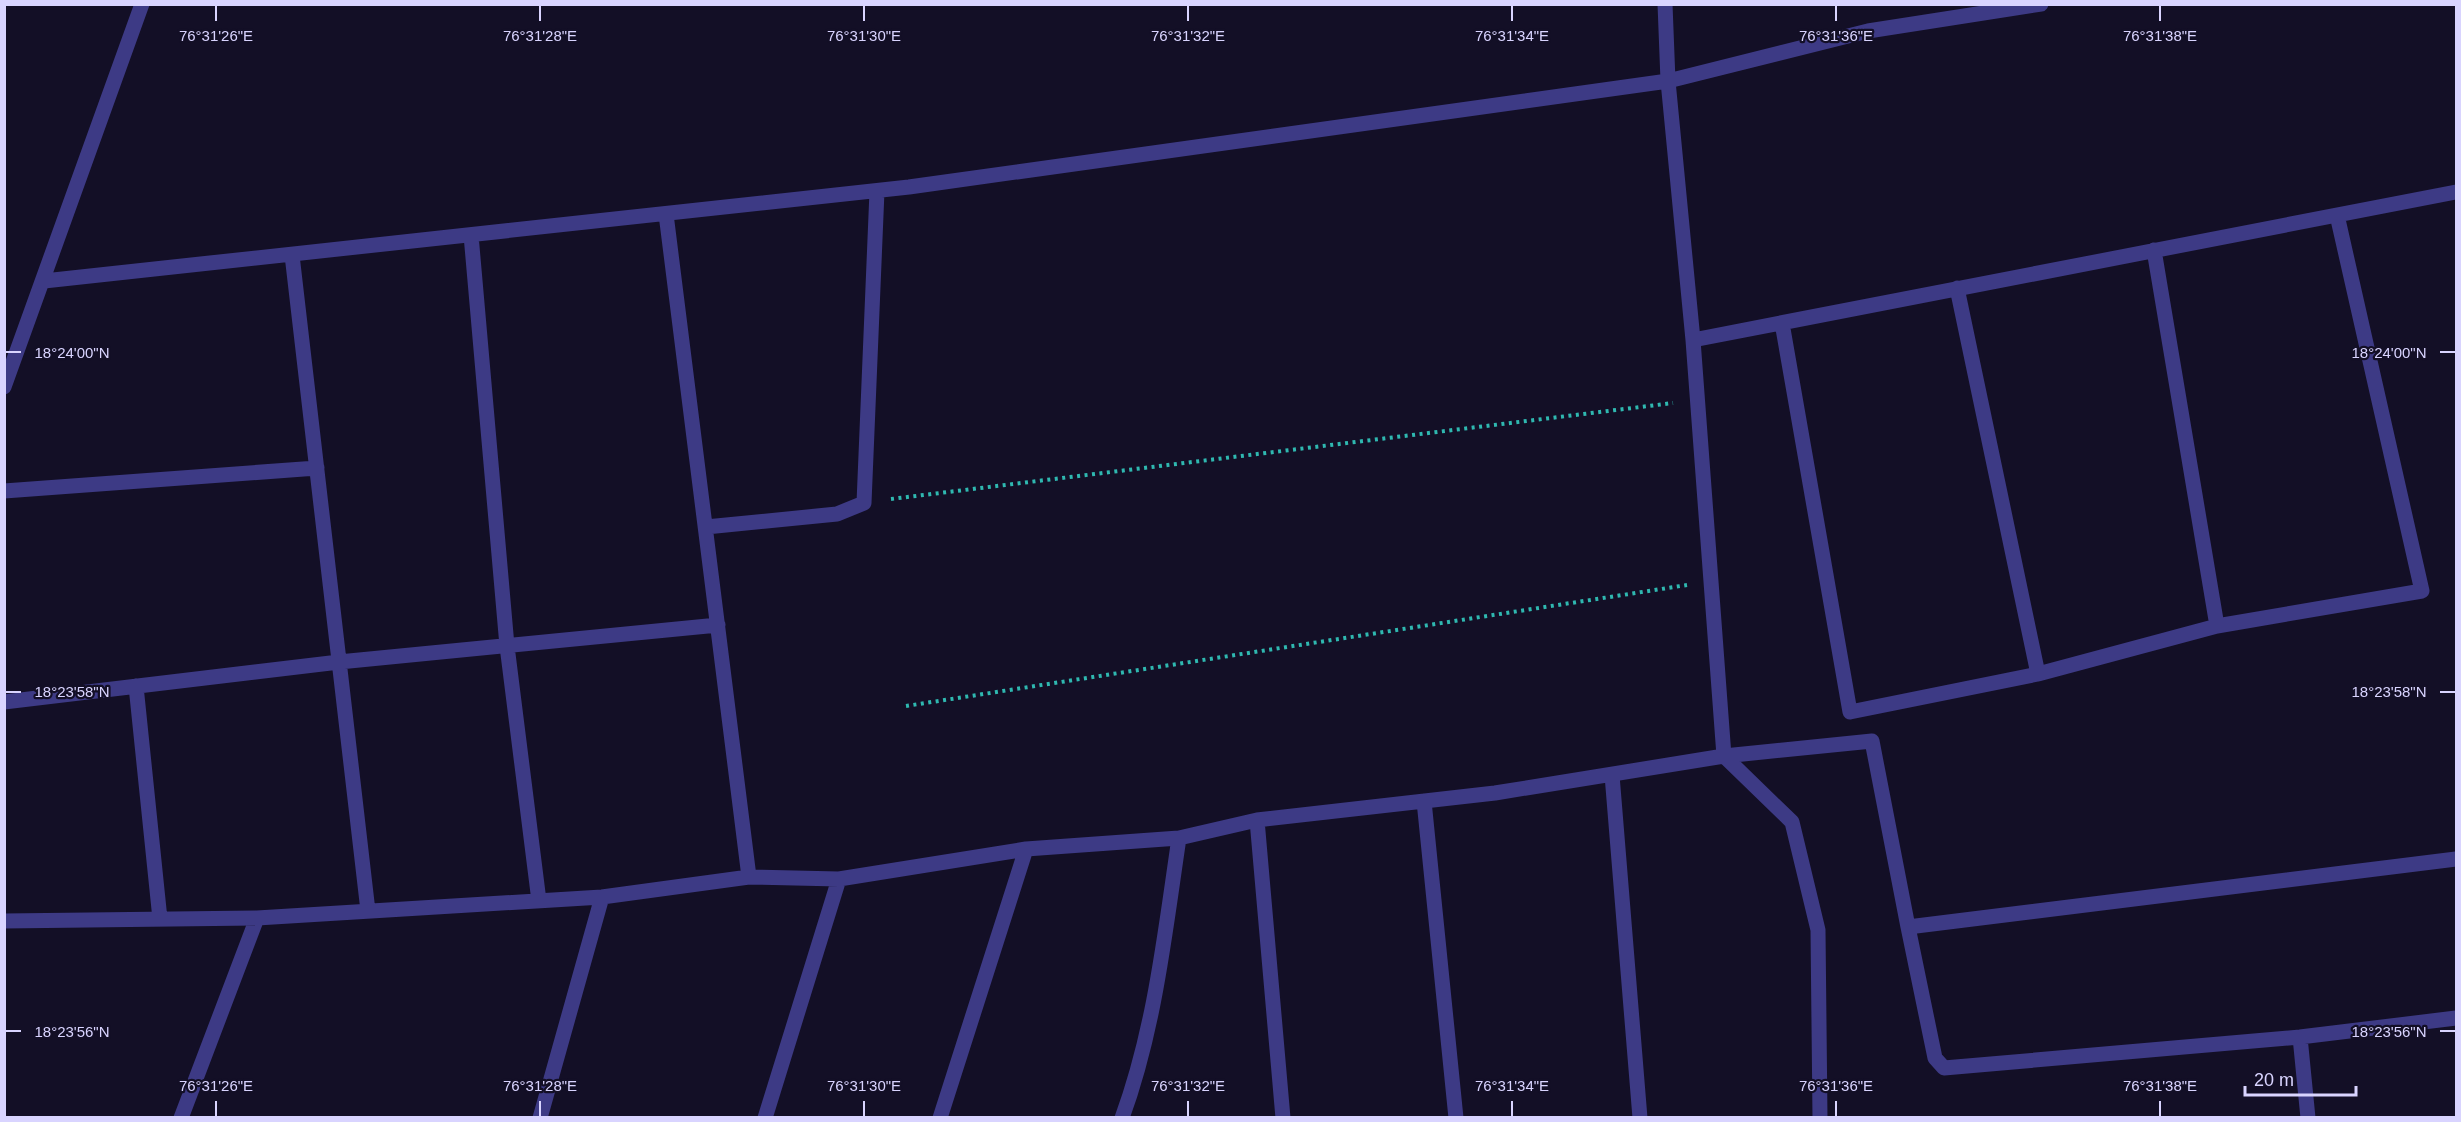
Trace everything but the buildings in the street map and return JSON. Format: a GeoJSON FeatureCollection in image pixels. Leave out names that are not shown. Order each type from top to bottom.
{"type":"FeatureCollection","features":[{"type":"Feature","properties":{"kind":"street"},"geometry":{"type":"LineString","coordinates":[[4,387],[142,4]]}},
{"type":"Feature","properties":{"kind":"street"},"geometry":{"type":"LineString","coordinates":[[1665,4],[1668,81],[1698,400],[1724,756],[1792,822],[1818,930],[1820,1118]]}},
{"type":"Feature","properties":{"kind":"street"},"geometry":{"type":"LineString","coordinates":[[44,281],[877,191],[1668,81],[1868,31],[2041,4]]}},
{"type":"Feature","properties":{"kind":"street"},"geometry":{"type":"LineString","coordinates":[[706,527],[837,514],[864,503],[877,191]]}},
{"type":"Feature","properties":{"kind":"street"},"geometry":{"type":"LineString","coordinates":[[1693,340],[2457,192]]}},
{"type":"Feature","properties":{"kind":"street"},"geometry":{"type":"LineString","coordinates":[[666,214],[749,877]]}},
{"type":"Feature","properties":{"kind":"street"},"geometry":{"type":"LineString","coordinates":[[1782,322],[1850,712],[2038,674],[2217,626],[2422,591],[2337,215]]}},
{"type":"Feature","properties":{"kind":"street"},"geometry":{"type":"LineString","coordinates":[[471,235],[507,646],[539,901]]}},
{"type":"Feature","properties":{"kind":"street"},"geometry":{"type":"LineString","coordinates":[[2154,250],[2217,626]]}},
{"type":"Feature","properties":{"kind":"street"},"geometry":{"type":"LineString","coordinates":[[292,255],[368,911]]}},
{"type":"Feature","properties":{"kind":"street"},"geometry":{"type":"LineString","coordinates":[[1957,288],[2038,674]]}},
{"type":"Feature","properties":{"kind":"street"},"geometry":{"type":"LineString","coordinates":[[4,491],[316,468]]}},
{"type":"Feature","properties":{"kind":"street"},"geometry":{"type":"LineString","coordinates":[[4,702],[339,662],[718,625]]}},
{"type":"Feature","properties":{"kind":"street"},"geometry":{"type":"LineString","coordinates":[[136,686],[160,919]]}},
{"type":"Feature","properties":{"kind":"street"},"geometry":{"type":"LineString","coordinates":[[4,921],[257,918],[602,897],[749,877],[839,879],[1026,849],[1179,838],[1257,820],[1495,793],[1724,756],[1872,741],[1935,1058],[1944,1068],[2300,1037],[2457,1018]]}},
{"type":"Feature","properties":{"kind":"street"},"geometry":{"type":"LineString","coordinates":[[1612,775],[1640,1118]]}},
{"type":"Feature","properties":{"kind":"street"},"geometry":{"type":"LineString","coordinates":[[1424,801],[1456,1118]]}},
{"type":"Feature","properties":{"kind":"street"},"geometry":{"type":"LineString","coordinates":[[1257,820],[1283,1118]]}},
{"type":"Feature","properties":{"kind":"street"},"geometry":{"type":"LineString","coordinates":[[1122,1118],[1130,1096],[1159,979],[1179,838]]}},
{"type":"Feature","properties":{"kind":"street"},"geometry":{"type":"LineString","coordinates":[[940,1118],[1026,849]]}},
{"type":"Feature","properties":{"kind":"street"},"geometry":{"type":"LineString","coordinates":[[1908,927],[2457,859]]}},
{"type":"Feature","properties":{"kind":"street"},"geometry":{"type":"LineString","coordinates":[[765,1118],[839,879]]}},
{"type":"Feature","properties":{"kind":"street"},"geometry":{"type":"LineString","coordinates":[[540,1118],[602,897]]}},
{"type":"Feature","properties":{"kind":"street"},"geometry":{"type":"LineString","coordinates":[[181,1118],[257,918]]}},
{"type":"Feature","properties":{"kind":"street"},"geometry":{"type":"LineString","coordinates":[[2300,1037],[2308,1118]]}},
{"type":"Feature","properties":{"kind":"path"},"geometry":{"type":"LineString","coordinates":[[864,503],[1698,400]]}},
{"type":"Feature","properties":{"kind":"path"},"geometry":{"type":"LineString","coordinates":[[906,706],[1711,582]]}}]}
